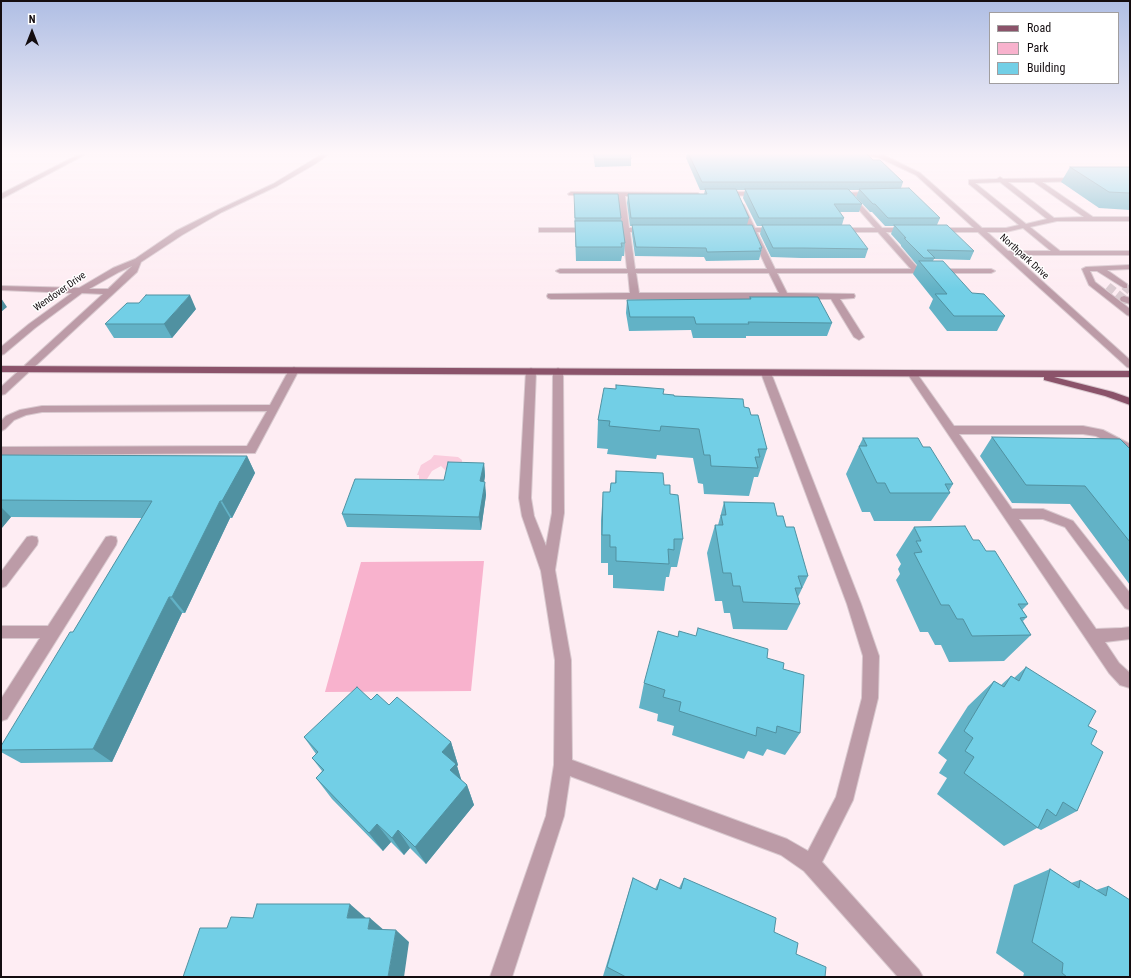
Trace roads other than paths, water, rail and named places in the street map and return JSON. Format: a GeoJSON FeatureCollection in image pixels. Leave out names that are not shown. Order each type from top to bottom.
{"type":"FeatureCollection","features":[{"type":"Feature","properties":{"kind":"main road"},"geometry":{"type":"LineString","coordinates":[[1,369],[1130,374]]}},
{"type":"Feature","properties":{"kind":"main road"},"geometry":{"type":"LineString","coordinates":[[1031,374],[1109,394],[1130,402]]}},
{"type":"Feature","properties":{"kind":"street","name":"Wendover Drive"},"geometry":{"type":"LineString","coordinates":[[1,352],[32,326],[80,290],[116,270],[138,261],[179,233],[247,199]]}},
{"type":"Feature","properties":{"kind":"street"},"geometry":{"type":"LineString","coordinates":[[622,199],[633,271],[635,296]]}},
{"type":"Feature","properties":{"kind":"street"},"geometry":{"type":"LineString","coordinates":[[738,199],[784,296]]}},
{"type":"Feature","properties":{"kind":"street"},"geometry":{"type":"LineString","coordinates":[[852,199],[918,271]]}},
{"type":"Feature","properties":{"kind":"street","name":"Northpark Drive"},"geometry":{"type":"LineString","coordinates":[[945,199],[1130,365]]}},
{"type":"Feature","properties":{"kind":"street"},"geometry":{"type":"LineString","coordinates":[[990,199],[1058,253]]}},
{"type":"Feature","properties":{"kind":"street"},"geometry":{"type":"LineString","coordinates":[[1025,199],[1052,220]]}},
{"type":"Feature","properties":{"kind":"street"},"geometry":{"type":"LineString","coordinates":[[1062,199],[1091,219]]}},
{"type":"Feature","properties":{"kind":"street"},"geometry":{"type":"LineString","coordinates":[[833,230],[1006,230],[1052,220],[1130,219]]}},
{"type":"Feature","properties":{"kind":"street"},"geometry":{"type":"LineString","coordinates":[[542,230],[658,230]]}},
{"type":"Feature","properties":{"kind":"street"},"geometry":{"type":"LineString","coordinates":[[730,230],[785,230]]}},
{"type":"Feature","properties":{"kind":"street"},"geometry":{"type":"LineString","coordinates":[[1005,253],[1130,253]]}},
{"type":"Feature","properties":{"kind":"street","name":"Wendover Drive"},"geometry":{"type":"LineString","coordinates":[[1,392],[27,370],[134,270],[138,261]]}},
{"type":"Feature","properties":{"kind":"street"},"geometry":{"type":"LineString","coordinates":[[1130,267],[1086,269],[1092,283],[1130,313]]}},
{"type":"Feature","properties":{"kind":"street"},"geometry":{"type":"LineString","coordinates":[[1098,268],[1124,286]]}},
{"type":"Feature","properties":{"kind":"street"},"geometry":{"type":"LineString","coordinates":[[560,271],[991,271]]}},
{"type":"Feature","properties":{"kind":"street"},"geometry":{"type":"LineString","coordinates":[[1110,277],[1124,286]]}},
{"type":"Feature","properties":{"kind":"street"},"geometry":{"type":"LineString","coordinates":[[1108,286],[1110,277]]}},
{"type":"Feature","properties":{"kind":"street"},"geometry":{"type":"LineString","coordinates":[[1,288],[110,292]]}},
{"type":"Feature","properties":{"kind":"street"},"geometry":{"type":"LineString","coordinates":[[551,296],[851,296]]}},
{"type":"Feature","properties":{"kind":"street"},"geometry":{"type":"LineString","coordinates":[[834,296],[859,337]]}},
{"type":"Feature","properties":{"kind":"street"},"geometry":{"type":"LineString","coordinates":[[1,451],[251,450],[294,370]]}},
{"type":"Feature","properties":{"kind":"street"},"geometry":{"type":"LineString","coordinates":[[501,977],[555,816],[564,765],[563,660],[548,571],[528,516],[525,498],[532,371]]}},
{"type":"Feature","properties":{"kind":"street"},"geometry":{"type":"LineString","coordinates":[[548,571],[558,513],[558,371]]}},
{"type":"Feature","properties":{"kind":"street"},"geometry":{"type":"LineString","coordinates":[[766,373],[854,604],[871,656],[870,698],[844,800],[811,864]]}},
{"type":"Feature","properties":{"kind":"street"},"geometry":{"type":"LineString","coordinates":[[912,373],[1114,668],[1126,680],[1130,681]]}},
{"type":"Feature","properties":{"kind":"street"},"geometry":{"type":"LineString","coordinates":[[1,427],[10,418],[24,412],[42,409],[274,408]]}},
{"type":"Feature","properties":{"kind":"street"},"geometry":{"type":"LineString","coordinates":[[951,430],[1083,430],[1106,436],[1130,449]]}},
{"type":"Feature","properties":{"kind":"street"},"geometry":{"type":"LineString","coordinates":[[1008,514],[1044,514],[1060,518],[1069,524],[1130,604]]}},
{"type":"Feature","properties":{"kind":"street"},"geometry":{"type":"LineString","coordinates":[[1,582],[32,541]]}},
{"type":"Feature","properties":{"kind":"street"},"geometry":{"type":"LineString","coordinates":[[1,713],[110,541]]}},
{"type":"Feature","properties":{"kind":"street"},"geometry":{"type":"LineString","coordinates":[[1,632],[52,632]]}},
{"type":"Feature","properties":{"kind":"street"},"geometry":{"type":"LineString","coordinates":[[1092,636],[1122,635],[1130,633]]}},
{"type":"Feature","properties":{"kind":"street"},"geometry":{"type":"LineString","coordinates":[[564,765],[787,848],[811,864],[912,977]]}},
{"type":"Feature","properties":{"kind":"tunnel"},"geometry":{"type":"LineString","coordinates":[[1108,286],[1124,299]]}},
{"type":"Feature","properties":{"kind":"tunnel"},"geometry":{"type":"LineString","coordinates":[[1124,286],[1130,291]]}}]}
